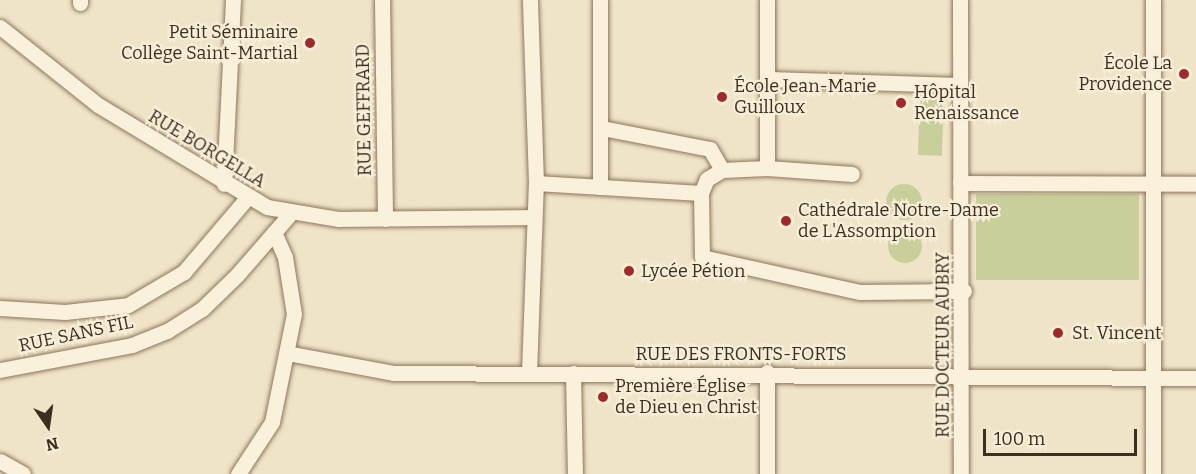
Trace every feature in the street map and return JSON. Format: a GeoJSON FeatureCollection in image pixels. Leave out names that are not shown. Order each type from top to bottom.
{"type":"FeatureCollection","features":[{"type":"Feature","properties":{"kind":"street"},"geometry":{"type":"LineString","coordinates":[[224,184],[233,0]]}},
{"type":"Feature","properties":{"kind":"street","name":"RUE GEFFRARD"},"geometry":{"type":"LineString","coordinates":[[382,0],[385,219]]}},
{"type":"Feature","properties":{"kind":"street"},"geometry":{"type":"LineString","coordinates":[[529,372],[536,183],[530,0]]}},
{"type":"Feature","properties":{"kind":"street"},"geometry":{"type":"LineString","coordinates":[[600,0],[602,128],[600,187]]}},
{"type":"Feature","properties":{"kind":"street"},"geometry":{"type":"LineString","coordinates":[[767,0],[768,168]]}},
{"type":"Feature","properties":{"kind":"street","name":"RUE DOCTEUR AUBRY"},"geometry":{"type":"LineString","coordinates":[[960,0],[960,183],[964,291],[962,474]]}},
{"type":"Feature","properties":{"kind":"street"},"geometry":{"type":"LineString","coordinates":[[1153,0],[1151,183],[1153,474]]}},
{"type":"Feature","properties":{"kind":"street","name":"RUE BORGELLA"},"geometry":{"type":"LineString","coordinates":[[0,27],[98,105],[247,198],[290,214],[385,219],[534,217]]}},
{"type":"Feature","properties":{"kind":"street"},"geometry":{"type":"LineString","coordinates":[[768,79],[959,85]]}},
{"type":"Feature","properties":{"kind":"street"},"geometry":{"type":"LineString","coordinates":[[602,128],[710,149],[722,170]]}},
{"type":"Feature","properties":{"kind":"street"},"geometry":{"type":"LineString","coordinates":[[852,174],[768,168],[722,170],[707,179],[701,192],[702,257],[860,291],[964,291]]}},
{"type":"Feature","properties":{"kind":"street"},"geometry":{"type":"LineString","coordinates":[[536,183],[701,192]]}},
{"type":"Feature","properties":{"kind":"street"},"geometry":{"type":"LineString","coordinates":[[960,183],[1196,184]]}},
{"type":"Feature","properties":{"kind":"street"},"geometry":{"type":"LineString","coordinates":[[0,308],[65,312],[128,305],[184,272],[247,198]]}},
{"type":"Feature","properties":{"kind":"street","name":"RUE SANS FIL"},"geometry":{"type":"LineString","coordinates":[[0,370],[132,345],[167,331],[202,309],[290,214]]}},
{"type":"Feature","properties":{"kind":"street"},"geometry":{"type":"LineString","coordinates":[[238,474],[267,434],[294,314],[285,257],[274,232]]}},
{"type":"Feature","properties":{"kind":"street","name":"RUE DES FRONTS-FORTS"},"geometry":{"type":"LineString","coordinates":[[287,353],[394,373],[767,372],[1196,378]]}},
{"type":"Feature","properties":{"kind":"street"},"geometry":{"type":"LineString","coordinates":[[767,372],[767,474]]}},
{"type":"Feature","properties":{"kind":"street"},"geometry":{"type":"LineString","coordinates":[[573,373],[575,474]]}},
{"type":"Feature","properties":{"kind":"street"},"geometry":{"type":"LineString","coordinates":[[0,461],[23,474]]}},
{"type":"Feature","properties":{"kind":"green space"},"geometry":{"type":"Polygon","coordinates":[[[920,95],[944,96],[942,156],[918,155],[920,95]]]}},
{"type":"Feature","properties":{"kind":"green space"},"geometry":{"type":"Polygon","coordinates":[[[904,184],[917,189],[922,202],[917,215],[904,220],[891,215],[886,202],[891,189],[904,184]]]}},
{"type":"Feature","properties":{"kind":"green space"},"geometry":{"type":"Polygon","coordinates":[[[976,194],[1139,194],[1139,280],[976,280],[976,194]]]}},
{"type":"Feature","properties":{"kind":"green space"},"geometry":{"type":"Polygon","coordinates":[[[905,229],[917,234],[922,246],[917,258],[905,263],[893,258],[888,246],[893,234],[905,229]]]}},
{"type":"Feature","properties":{"kind":"place","name":"Petit Séminaire Collège Saint-Martial"},"geometry":{"type":"Point","coordinates":[310,43]}},
{"type":"Feature","properties":{"kind":"place","name":"École La Providence"},"geometry":{"type":"Point","coordinates":[1184,74]}},
{"type":"Feature","properties":{"kind":"place","name":"École Jean-Marie Guilloux"},"geometry":{"type":"Point","coordinates":[722,97]}},
{"type":"Feature","properties":{"kind":"place","name":"Hôpital Renaissance"},"geometry":{"type":"Point","coordinates":[901,103]}},
{"type":"Feature","properties":{"kind":"place","name":"Cathédrale Notre-Dame de L'Assomption"},"geometry":{"type":"Point","coordinates":[786,221]}},
{"type":"Feature","properties":{"kind":"place","name":"Lycée Pétion"},"geometry":{"type":"Point","coordinates":[629,271]}},
{"type":"Feature","properties":{"kind":"place","name":"St. Vincent"},"geometry":{"type":"Point","coordinates":[1058,333]}},
{"type":"Feature","properties":{"kind":"place","name":"Première Église de Dieu en Christ"},"geometry":{"type":"Point","coordinates":[603,397]}}]}
